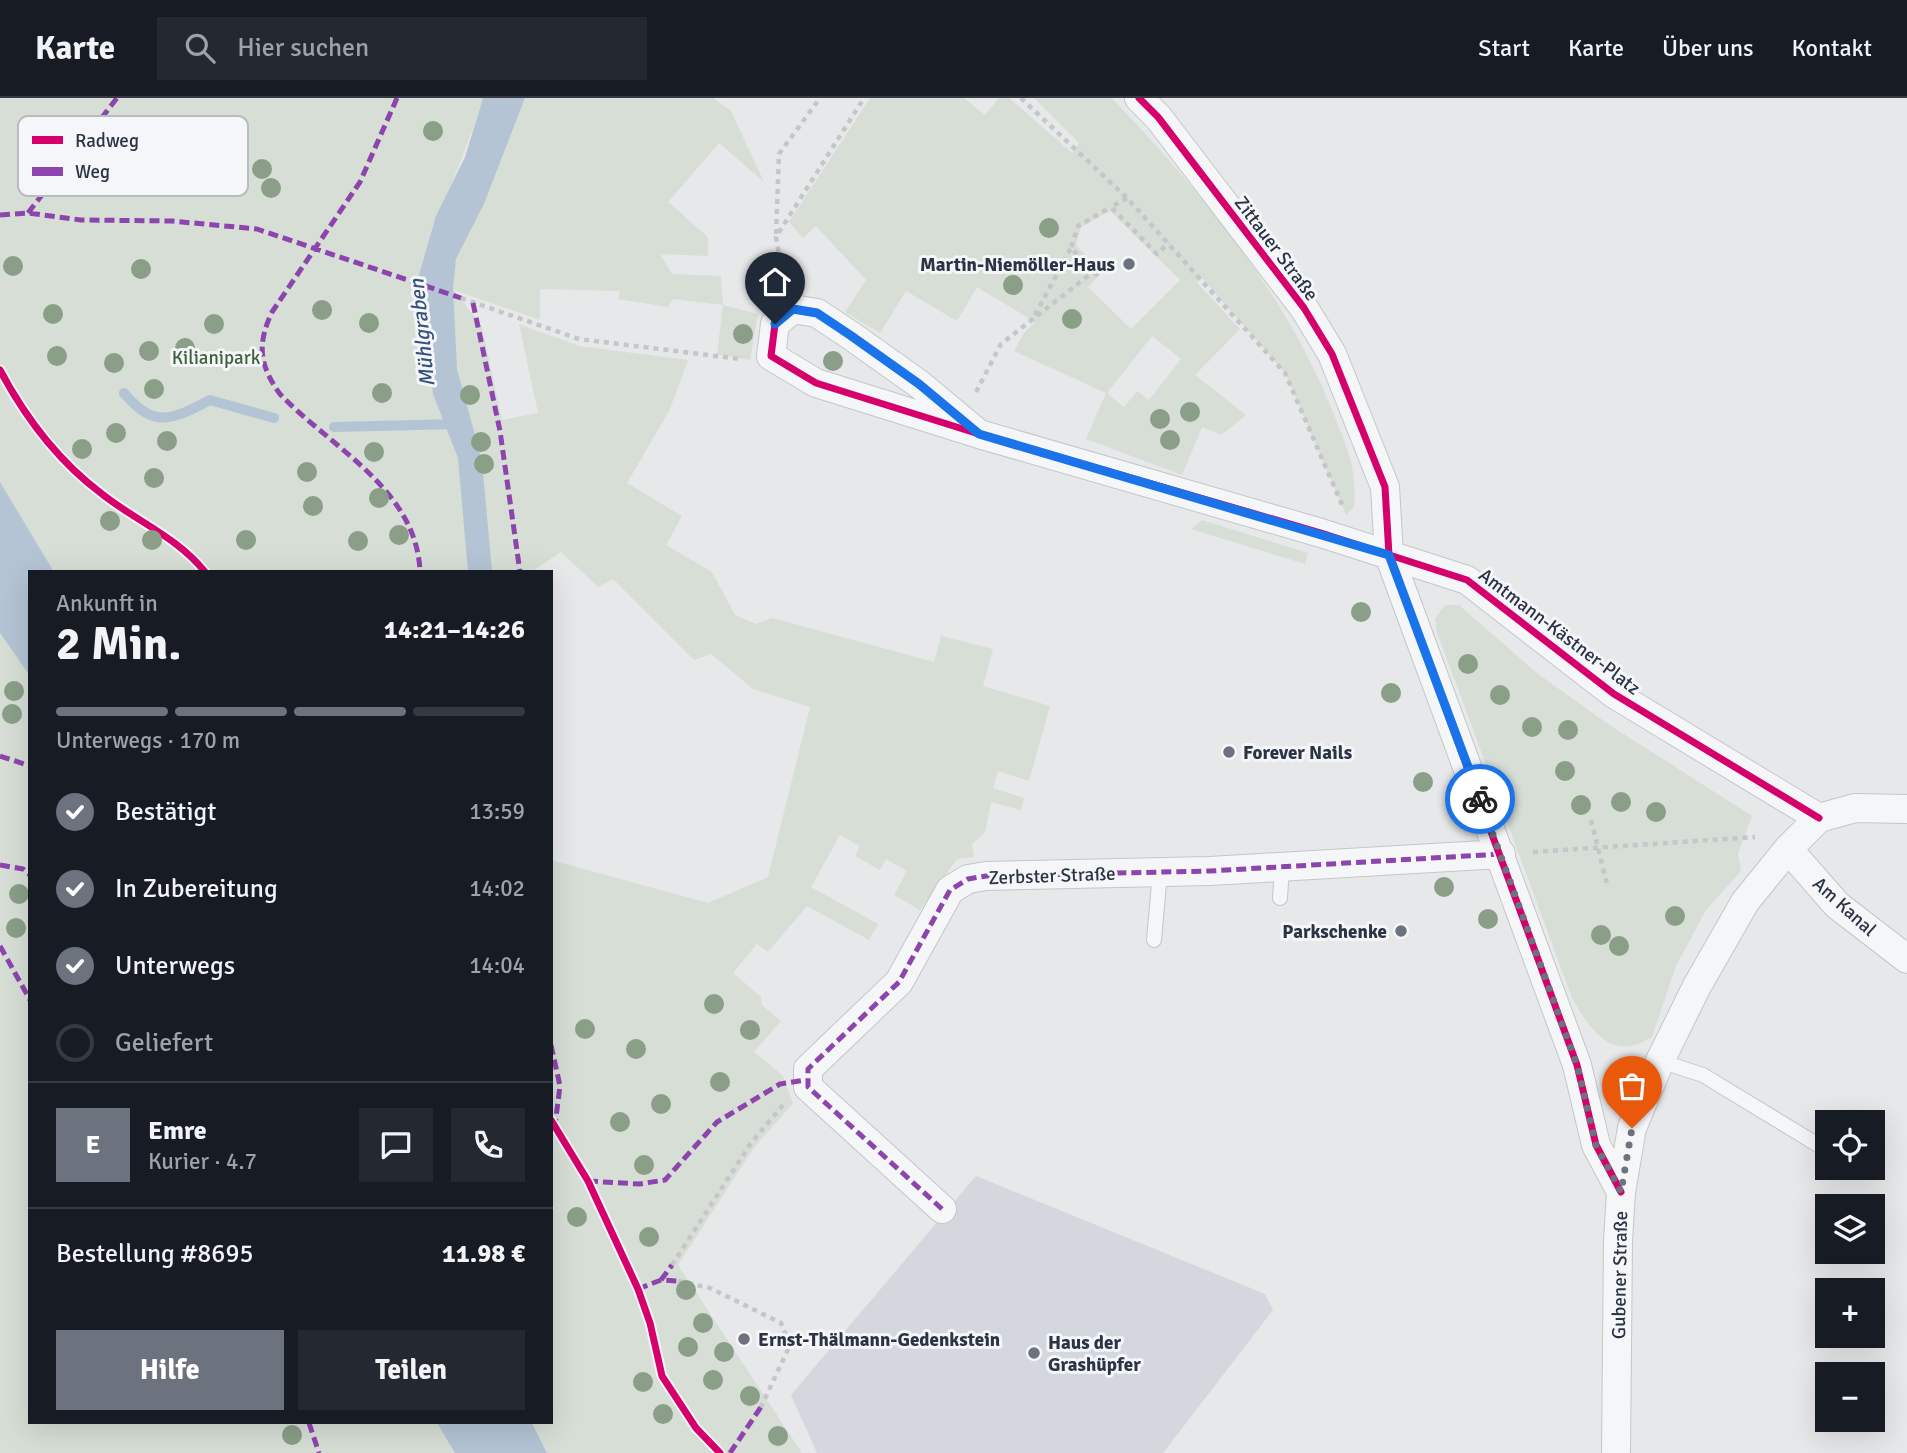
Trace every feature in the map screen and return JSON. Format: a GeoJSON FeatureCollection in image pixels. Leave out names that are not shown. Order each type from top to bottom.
{"type":"FeatureCollection","features":[{"type":"Feature","properties":{"kind":"street","name":"Zittauer Straße"},"geometry":{"type":"LineString","coordinates":[[1139,98],[1158,117],[1304,308],[1332,354],[1385,487],[1389,555]]}},
{"type":"Feature","properties":{"kind":"street"},"geometry":{"type":"LineString","coordinates":[[771,356],[775,324],[793,309],[817,313],[919,384],[979,434]]}},
{"type":"Feature","properties":{"kind":"street","name":"Amtmann-Kästner-Platz"},"geometry":{"type":"LineString","coordinates":[[771,356],[816,383],[1467,580],[1614,694],[1819,818]]}},
{"type":"Feature","properties":{"kind":"street"},"geometry":{"type":"LineString","coordinates":[[1389,555],[1448,734],[1501,854],[1577,1065],[1596,1145],[1621,1192]]}},
{"type":"Feature","properties":{"kind":"street"},"geometry":{"type":"LineString","coordinates":[[1660,1060],[1776,842],[1819,818],[1855,808],[1907,809]]}},
{"type":"Feature","properties":{"kind":"street","name":"Am Kanal"},"geometry":{"type":"LineString","coordinates":[[1776,842],[1838,905],[1907,960]]}},
{"type":"Feature","properties":{"kind":"street"},"geometry":{"type":"LineString","coordinates":[[1282,867],[1501,854]]}},
{"type":"Feature","properties":{"kind":"street","name":"Zerbster Straße"},"geometry":{"type":"LineString","coordinates":[[942,1209],[808,1087],[808,1069],[899,982],[950,890],[968,879],[1210,872],[1282,867]]}},
{"type":"Feature","properties":{"kind":"street","name":"Gubener Straße"},"geometry":{"type":"LineString","coordinates":[[1613,1449],[1621,1192],[1632,1128],[1660,1060]]}},
{"type":"Feature","properties":{"kind":"lane"},"geometry":{"type":"LineString","coordinates":[[1280,898],[1282,867]]}},
{"type":"Feature","properties":{"kind":"lane"},"geometry":{"type":"LineString","coordinates":[[1154,940],[1160,873]]}},
{"type":"Feature","properties":{"kind":"lane"},"geometry":{"type":"LineString","coordinates":[[1660,1060],[1703,1075],[1815,1142]]}},
{"type":"Feature","properties":{"kind":"path"},"geometry":{"type":"LineString","coordinates":[[793,309],[780,267],[776,237],[779,154],[820,98]]}},
{"type":"Feature","properties":{"kind":"path"},"geometry":{"type":"LineString","coordinates":[[776,237],[864,98]]}},
{"type":"Feature","properties":{"kind":"path"},"geometry":{"type":"LineString","coordinates":[[1021,98],[1127,198],[1285,373],[1346,515]]}},
{"type":"Feature","properties":{"kind":"path"},"geometry":{"type":"LineString","coordinates":[[1033,318],[1071,248],[1078,226],[1127,198]]}},
{"type":"Feature","properties":{"kind":"path"},"geometry":{"type":"LineString","coordinates":[[1111,207],[1156,255],[1169,243]]}},
{"type":"Feature","properties":{"kind":"path"},"geometry":{"type":"LineString","coordinates":[[972,398],[1001,344],[1095,274],[1071,248]]}},
{"type":"Feature","properties":{"kind":"path"},"geometry":{"type":"LineString","coordinates":[[461,298],[579,339],[750,361],[771,356]]}},
{"type":"Feature","properties":{"kind":"path"},"geometry":{"type":"LineString","coordinates":[[1591,820],[1608,888]]}},
{"type":"Feature","properties":{"kind":"path"},"geometry":{"type":"LineString","coordinates":[[1501,854],[1776,842]]}},
{"type":"Feature","properties":{"kind":"path"},"geometry":{"type":"LineString","coordinates":[[672,1265],[751,1143],[786,1101]]}},
{"type":"Feature","properties":{"kind":"path"},"geometry":{"type":"LineString","coordinates":[[678,1281],[710,1288],[781,1323],[790,1345],[761,1407]]}},
{"type":"Feature","properties":{"kind":"shaded area","name":"Haus der Grashüpfer"},"geometry":{"type":"Polygon","coordinates":[[[976,1176],[1265,1294],[1273,1310],[1163,1453],[817,1453],[791,1395],[976,1176]]]}},
{"type":"Feature","properties":{"kind":"green space","name":"Kilianipark"},"geometry":{"type":"Polygon","coordinates":[[[0,98],[483,98],[418,277],[453,289],[456,259],[484,204],[525,98],[713,98],[731,111],[764,182],[719,143],[668,202],[708,237],[708,256],[660,254],[672,274],[721,276],[723,305],[673,299],[668,307],[618,299],[620,291],[540,289],[540,320],[454,290],[482,327],[502,420],[538,413],[519,324],[579,346],[688,360],[669,411],[627,483],[682,516],[666,545],[712,572],[735,615],[756,624],[772,618],[934,662],[941,636],[993,649],[983,686],[1050,706],[1029,781],[998,771],[993,788],[1024,798],[1021,810],[991,802],[985,832],[972,844],[974,857],[957,859],[920,910],[894,895],[907,871],[886,859],[880,870],[855,856],[860,846],[840,835],[811,887],[878,924],[869,940],[807,906],[768,952],[757,944],[733,973],[761,997],[762,1005],[781,1021],[754,1052],[782,1075],[793,1103],[753,1149],[678,1265],[802,1453],[547,1453],[532,1424],[553,1424],[553,861],[708,903],[768,877],[810,707],[753,689],[711,654],[694,660],[613,579],[598,587],[561,552],[534,570],[53,570],[0,482],[0,98]]]}},
{"type":"Feature","properties":{"kind":"green space"},"geometry":{"type":"Polygon","coordinates":[[[870,98],[964,98],[985,115],[999,98],[1009,98],[1072,153],[1079,143],[1034,98],[1112,98],[1209,207],[1266,286],[1292,328],[1315,370],[1347,449],[1353,470],[1354,507],[1346,515],[1285,373],[1202,278],[1197,283],[1240,329],[1195,375],[1246,415],[1221,435],[1202,427],[1182,475],[1086,439],[1106,393],[1014,351],[1023,334],[1035,322],[977,287],[957,321],[906,291],[880,333],[845,312],[866,280],[816,226],[803,238],[789,222],[870,98]],[[1110,211],[1081,227],[1076,245],[1102,272],[1088,287],[1131,329],[1180,280],[1110,211]],[[1152,336],[1107,393],[1124,407],[1137,391],[1149,400],[1181,359],[1152,336]]]}},
{"type":"Feature","properties":{"kind":"green space"},"geometry":{"type":"Polygon","coordinates":[[[723,305],[758,314],[750,360],[717,354],[723,305]]]}},
{"type":"Feature","properties":{"kind":"green space"},"geometry":{"type":"Polygon","coordinates":[[[1202,520],[1308,553],[1305,564],[1191,529],[1202,520]]]}},
{"type":"Feature","properties":{"kind":"green space"},"geometry":{"type":"Polygon","coordinates":[[[1445,605],[1459,605],[1538,674],[1608,724],[1752,816],[1738,853],[1741,871],[1706,910],[1676,966],[1652,1037],[1638,1044],[1614,1045],[1604,1039],[1587,1021],[1572,998],[1437,632],[1435,619],[1445,605]]]}},
{"type":"Feature","properties":{"kind":"green space"},"geometry":{"type":"Polygon","coordinates":[[[0,633],[28,673],[28,1424],[438,1424],[455,1453],[0,1453],[0,633]]]}},
{"type":"Feature","properties":{"kind":"water"},"geometry":{"type":"Polygon","coordinates":[[[483,98],[525,98],[484,204],[456,259],[453,289],[457,369],[482,461],[492,570],[468,570],[458,458],[433,394],[418,278],[436,216],[465,157],[483,98]]]}},
{"type":"Feature","properties":{"kind":"water"},"geometry":{"type":"Polygon","coordinates":[[[0,482],[53,570],[28,570],[28,673],[0,633],[0,482]]]}},
{"type":"Feature","properties":{"kind":"water"},"geometry":{"type":"Polygon","coordinates":[[[438,1424],[532,1424],[547,1453],[455,1453],[438,1424]]]}},
{"type":"Feature","properties":{"kind":"waterway"},"geometry":{"type":"LineString","coordinates":[[124,393],[145,412],[164,418],[210,400],[274,418]]}},
{"type":"Feature","properties":{"kind":"waterway"},"geometry":{"type":"LineString","coordinates":[[334,427],[458,424]]}},
{"type":"Feature","properties":{"kind":"marked path"},"geometry":{"type":"LineString","coordinates":[[103,116],[117,98]]}},
{"type":"Feature","properties":{"kind":"marked path"},"geometry":{"type":"LineString","coordinates":[[397,98],[360,182],[272,312],[264,334],[262,354],[268,373],[280,394],[388,493],[404,517],[415,543],[420,570]]}},
{"type":"Feature","properties":{"kind":"marked path"},"geometry":{"type":"LineString","coordinates":[[28,213],[41,196]]}},
{"type":"Feature","properties":{"kind":"marked path"},"geometry":{"type":"LineString","coordinates":[[0,215],[28,213],[81,220],[172,221],[257,229],[461,298]]}},
{"type":"Feature","properties":{"kind":"marked path"},"geometry":{"type":"LineString","coordinates":[[473,303],[500,431],[520,570]]}},
{"type":"Feature","properties":{"kind":"marked path"},"geometry":{"type":"LineString","coordinates":[[0,756],[28,765]]}},
{"type":"Feature","properties":{"kind":"marked path"},"geometry":{"type":"LineString","coordinates":[[942,1209],[808,1087],[808,1069],[899,982],[950,890],[968,879],[986,876],[1210,871],[1501,854]]}},
{"type":"Feature","properties":{"kind":"marked path"},"geometry":{"type":"LineString","coordinates":[[0,865],[23,869],[28,873]]}},
{"type":"Feature","properties":{"kind":"marked path"},"geometry":{"type":"LineString","coordinates":[[0,946],[28,996]]}},
{"type":"Feature","properties":{"kind":"marked path"},"geometry":{"type":"LineString","coordinates":[[553,1054],[560,1086],[555,1125]]}},
{"type":"Feature","properties":{"kind":"marked path"},"geometry":{"type":"LineString","coordinates":[[588,1181],[639,1184],[665,1180],[717,1122],[780,1084],[806,1080]]}},
{"type":"Feature","properties":{"kind":"marked path"},"geometry":{"type":"LineString","coordinates":[[661,1280],[672,1265]]}},
{"type":"Feature","properties":{"kind":"marked path"},"geometry":{"type":"LineString","coordinates":[[638,1289],[661,1280],[678,1281]]}},
{"type":"Feature","properties":{"kind":"marked path"},"geometry":{"type":"LineString","coordinates":[[730,1453],[761,1407]]}},
{"type":"Feature","properties":{"kind":"marked path"},"geometry":{"type":"LineString","coordinates":[[309,1424],[319,1453]]}},
{"type":"Feature","properties":{"kind":"cycle path"},"geometry":{"type":"LineString","coordinates":[[1139,98],[1158,117],[1304,308],[1332,354],[1385,487],[1389,555],[1577,1065],[1596,1145],[1621,1192]]}},
{"type":"Feature","properties":{"kind":"cycle path"},"geometry":{"type":"LineString","coordinates":[[979,434],[816,383],[771,356],[775,324],[793,309],[817,313],[919,384],[979,434],[1321,533],[1467,580],[1614,694],[1819,818]]}},
{"type":"Feature","properties":{"kind":"cycle path"},"geometry":{"type":"LineString","coordinates":[[0,370],[32,422],[71,468],[115,504],[182,549],[203,570]]}},
{"type":"Feature","properties":{"kind":"cycle path"},"geometry":{"type":"LineString","coordinates":[[553,1123],[588,1181],[638,1289],[650,1323],[662,1376],[696,1428],[720,1453]]}},
{"type":"Feature","properties":{"kind":"way so far"},"geometry":{"type":"LineString","coordinates":[[1480,799],[1577,1065],[1596,1145],[1621,1192],[1632,1128]]}},
{"type":"Feature","properties":{"kind":"place","name":"Martin-Niemöller-Haus"},"geometry":{"type":"Point","coordinates":[1129,264]}},
{"type":"Feature","properties":{"kind":"place","name":"Forever Nails"},"geometry":{"type":"Point","coordinates":[1229,752]}},
{"type":"Feature","properties":{"kind":"place","name":"Parkschenke"},"geometry":{"type":"Point","coordinates":[1401,931]}},
{"type":"Feature","properties":{"kind":"place","name":"Ernst-Thälmann-Gedenkstein"},"geometry":{"type":"Point","coordinates":[744,1339]}},
{"type":"Feature","properties":{"kind":"place","name":"Haus der Grashüpfer"},"geometry":{"type":"Point","coordinates":[1034,1353]}},
{"type":"Feature","properties":{"kind":"route"},"geometry":{"type":"LineString","coordinates":[[775,324],[793,309],[817,313],[919,384],[979,434],[1389,555],[1480,799]]}},
{"type":"Feature","properties":{"kind":"water label","name":"Mühlgraben"},"geometry":{"type":"Point","coordinates":[422,333]}}]}
